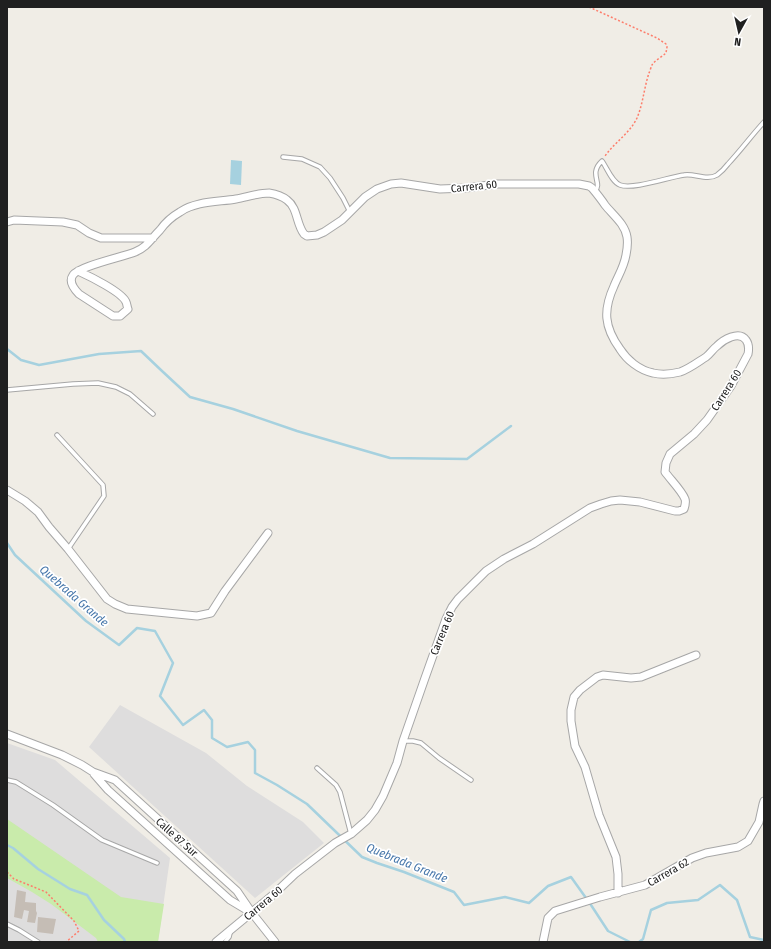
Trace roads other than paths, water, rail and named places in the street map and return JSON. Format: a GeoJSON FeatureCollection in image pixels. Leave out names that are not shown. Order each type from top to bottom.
{"type":"FeatureCollection","features":[{"type":"Feature","properties":{"kind":"street","name":"Carrera 60"},"geometry":{"type":"LineString","coordinates":[[153,238],[161,228],[181,211],[206,203],[258,194],[270,193],[287,200],[293,207],[302,232],[307,236],[324,232],[342,220],[365,197],[377,189],[391,184],[408,184],[440,189],[466,188],[497,184],[579,184],[589,186],[595,191],[622,225],[627,237],[627,248],[623,267],[609,298],[606,314],[609,328],[616,344],[630,361],[642,369],[654,374],[665,374],[679,372],[693,365],[708,355],[724,340],[731,337],[738,336],[744,338],[747,340],[749,349],[748,354],[731,386],[707,420],[694,434],[670,454],[666,463],[665,472],[674,482],[685,499],[684,509],[675,511],[640,502],[620,500],[601,504],[590,508],[533,544],[504,559],[486,571],[458,599],[446,619],[403,741],[397,763],[383,796],[375,810],[367,820],[349,835],[335,843],[295,874],[252,913],[216,942]]}},
{"type":"Feature","properties":{"kind":"street"},"geometry":{"type":"LineString","coordinates":[[7,222],[14,220],[63,222],[77,225],[100,238],[153,238]]}},
{"type":"Feature","properties":{"kind":"street"},"geometry":{"type":"LineString","coordinates":[[78,271],[107,286],[126,301],[128,309],[120,316],[113,316],[79,294],[72,285],[71,280],[73,274],[78,271],[90,266],[134,252],[145,247],[153,238]]}},
{"type":"Feature","properties":{"kind":"street"},"geometry":{"type":"LineString","coordinates":[[7,490],[25,501],[38,512],[104,595],[115,604],[127,609],[197,616],[211,612],[224,591],[268,533]]}},
{"type":"Feature","properties":{"kind":"street"},"geometry":{"type":"LineString","coordinates":[[618,893],[616,857],[599,815],[585,768],[575,746],[571,721],[571,710],[574,697],[580,690],[597,677],[603,675],[631,678],[641,677],[696,655]]}},
{"type":"Feature","properties":{"kind":"street","name":"Calle 87 Sur"},"geometry":{"type":"LineString","coordinates":[[7,734],[62,755],[93,772],[115,780],[237,891],[275,942]]}},
{"type":"Feature","properties":{"kind":"street","name":"Calle 87 Sur"},"geometry":{"type":"LineString","coordinates":[[93,772],[108,790],[230,900],[252,913]]}},
{"type":"Feature","properties":{"kind":"street","name":"Carrera 62"},"geometry":{"type":"LineString","coordinates":[[543,942],[548,918],[555,911],[592,899],[646,885],[692,858],[706,853],[738,847],[748,841],[759,822],[762,804],[764,801]]}},
{"type":"Feature","properties":{"kind":"lane"},"geometry":{"type":"LineString","coordinates":[[595,191],[598,187],[595,173],[596,168],[602,161],[615,182],[623,186],[656,182],[689,174],[704,177],[714,176],[734,158],[764,122]]}},
{"type":"Feature","properties":{"kind":"lane"},"geometry":{"type":"LineString","coordinates":[[283,157],[302,159],[320,167],[330,178],[343,198],[350,213]]}},
{"type":"Feature","properties":{"kind":"lane"},"geometry":{"type":"LineString","coordinates":[[7,390],[98,383],[116,387],[130,394],[153,414]]}},
{"type":"Feature","properties":{"kind":"lane"},"geometry":{"type":"LineString","coordinates":[[57,435],[103,485],[104,496],[68,549]]}},
{"type":"Feature","properties":{"kind":"lane"},"geometry":{"type":"LineString","coordinates":[[403,741],[421,743],[439,758],[471,780]]}},
{"type":"Feature","properties":{"kind":"lane"},"geometry":{"type":"LineString","coordinates":[[317,768],[336,785],[340,792],[349,835]]}},
{"type":"Feature","properties":{"kind":"lane"},"geometry":{"type":"LineString","coordinates":[[7,780],[16,782],[53,805],[102,840],[157,863]]}},
{"type":"Feature","properties":{"kind":"lane"},"geometry":{"type":"LineString","coordinates":[[7,924],[38,942]]}},
{"type":"Feature","properties":{"kind":"lane"},"geometry":{"type":"LineString","coordinates":[[225,942],[229,936],[230,930]]}},
{"type":"Feature","properties":{"kind":"water"},"geometry":{"type":"Polygon","coordinates":[[[231,160],[242,161],[241,185],[230,184],[231,160]]]}},
{"type":"Feature","properties":{"kind":"waterway"},"geometry":{"type":"LineString","coordinates":[[7,349],[21,360],[39,365],[99,354],[141,351],[190,397],[233,409],[297,431],[390,458],[467,459],[511,426]]}},
{"type":"Feature","properties":{"kind":"waterway","name":"Quebrada Grande"},"geometry":{"type":"LineString","coordinates":[[7,543],[15,555],[86,621],[119,645],[137,628],[155,631],[173,663],[160,696],[183,725],[204,710],[212,720],[212,738],[227,747],[248,742],[255,750],[255,773],[307,804],[362,857],[454,892],[464,905],[505,897],[529,903],[548,886],[571,877],[608,931],[630,942]]}},
{"type":"Feature","properties":{"kind":"waterway"},"geometry":{"type":"LineString","coordinates":[[7,845],[13,848],[38,869],[70,889],[87,895],[104,920],[124,939],[125,942]]}},
{"type":"Feature","properties":{"kind":"waterway","name":"Quebrada Grande"},"geometry":{"type":"LineString","coordinates":[[639,942],[643,939],[651,910],[667,903],[698,900],[720,885],[737,900],[750,937],[764,940]]}}]}
